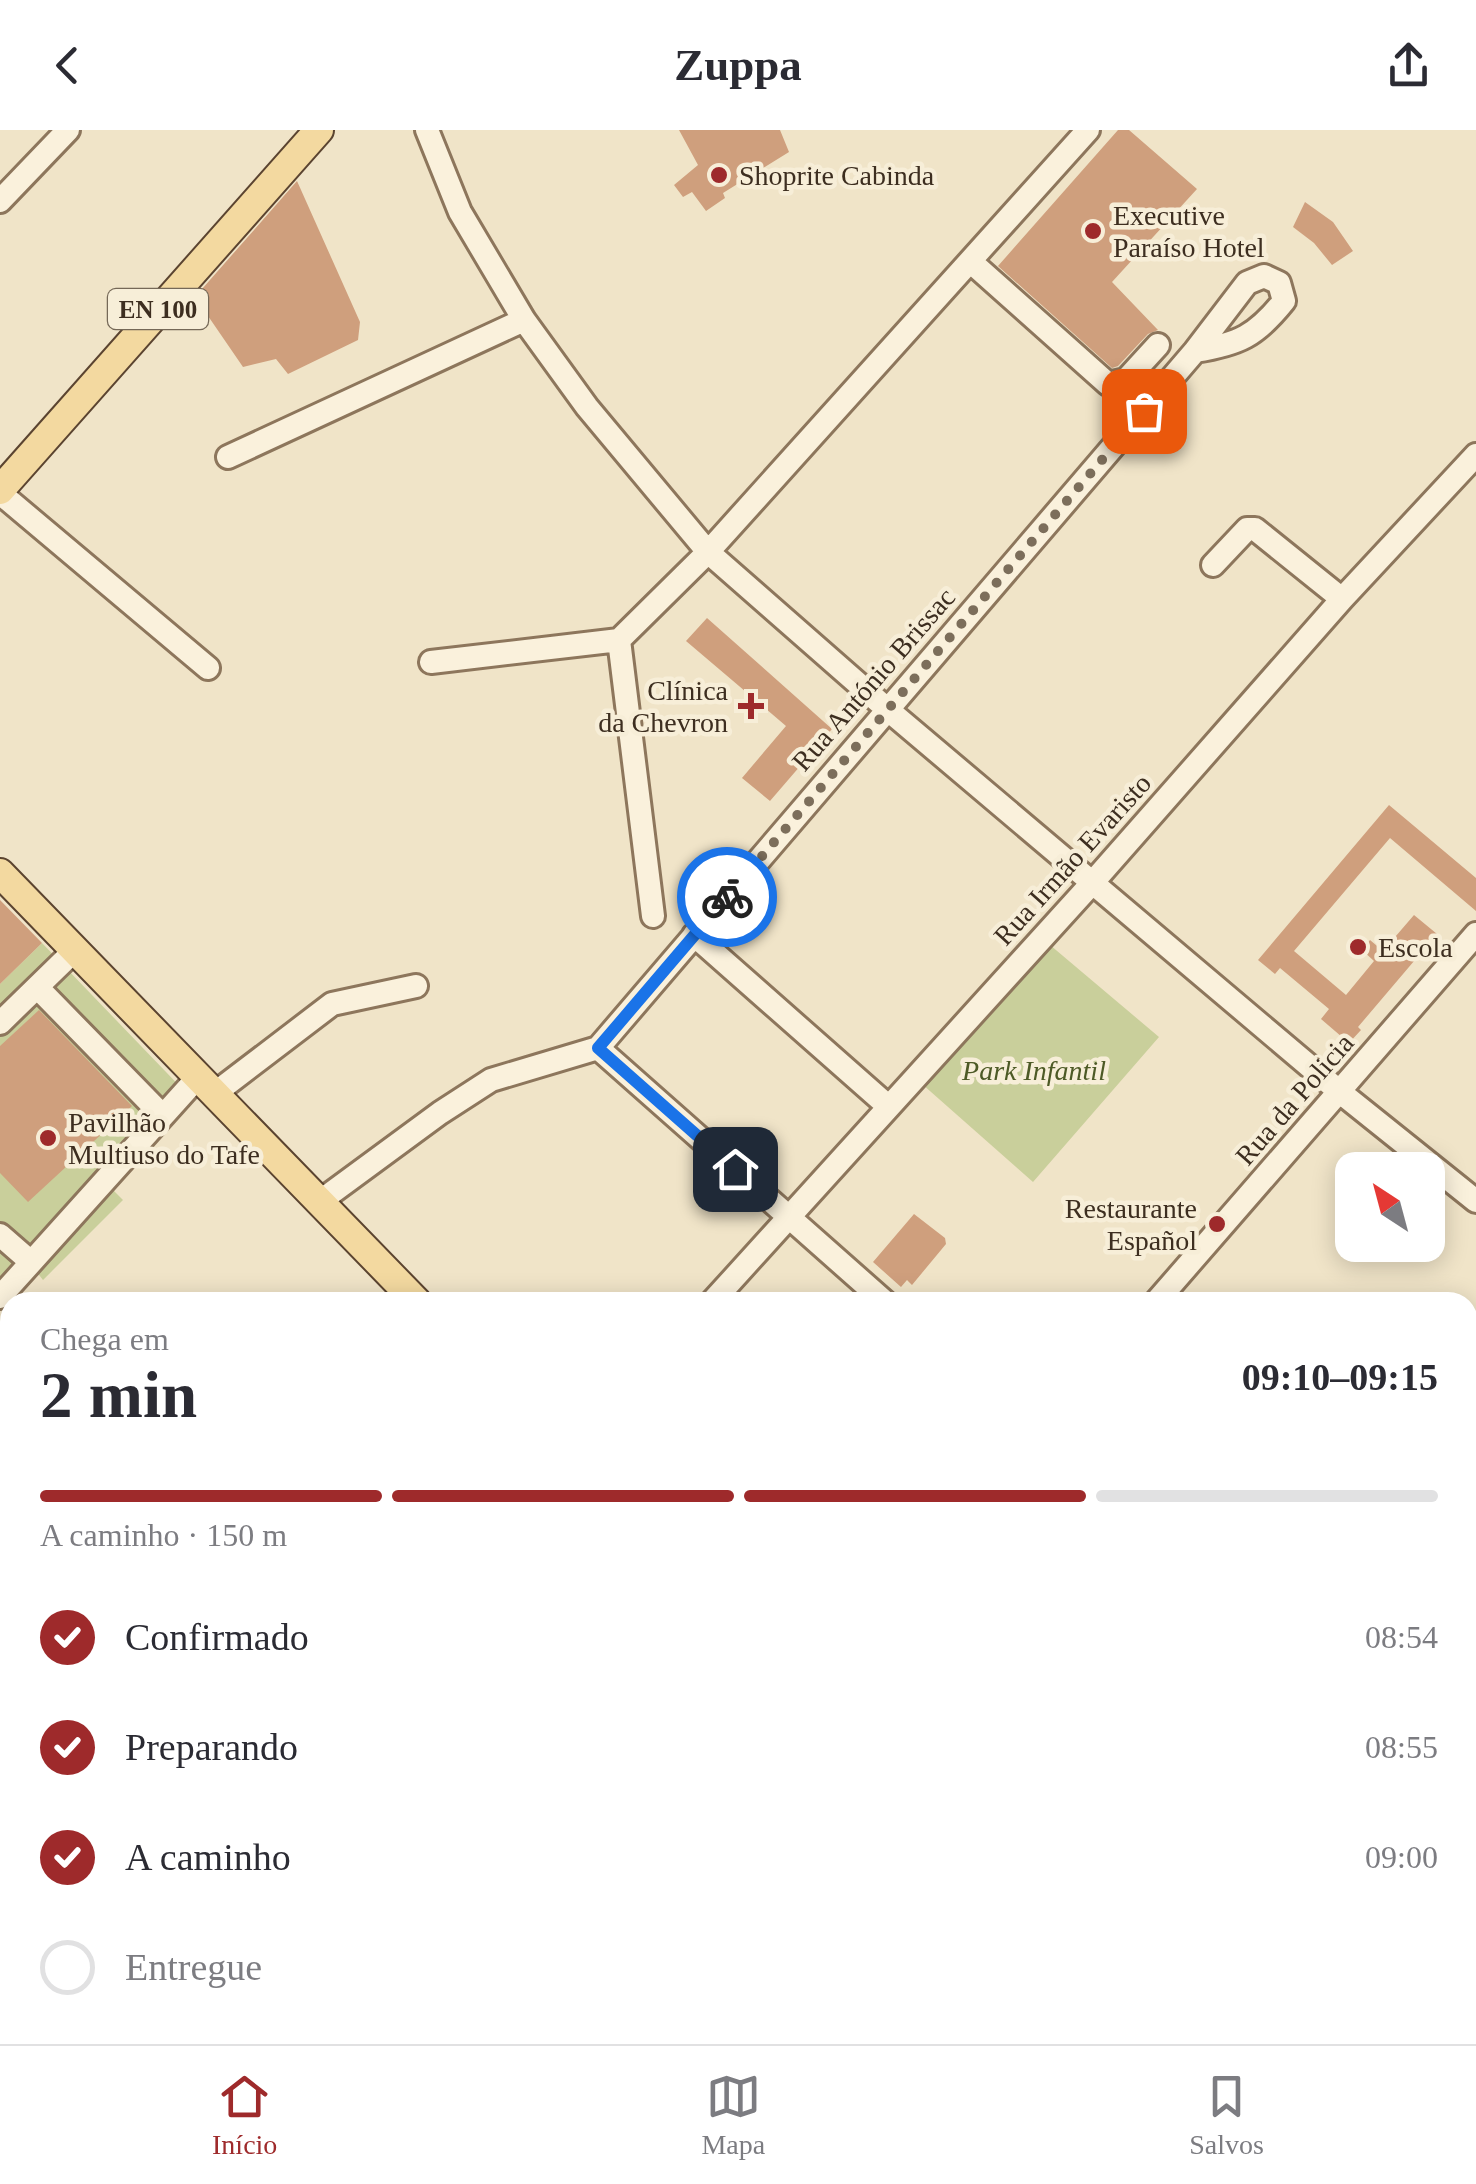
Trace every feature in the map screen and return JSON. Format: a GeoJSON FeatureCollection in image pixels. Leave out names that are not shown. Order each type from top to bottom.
{"type":"FeatureCollection","features":[{"type":"Feature","properties":{"kind":"main road","name":"EN 100"},"geometry":{"type":"LineString","coordinates":[[0,492],[318,130]]}},
{"type":"Feature","properties":{"kind":"main road"},"geometry":{"type":"LineString","coordinates":[[0,873],[407,1292]]}},
{"type":"Feature","properties":{"kind":"street"},"geometry":{"type":"LineString","coordinates":[[0,201],[68,130]]}},
{"type":"Feature","properties":{"kind":"street"},"geometry":{"type":"LineString","coordinates":[[428,130],[460,212],[524,320],[588,407],[708,552],[887,709],[1476,1202]]}},
{"type":"Feature","properties":{"kind":"street"},"geometry":{"type":"LineString","coordinates":[[431,662],[619,640],[708,552],[1088,130]]}},
{"type":"Feature","properties":{"kind":"street"},"geometry":{"type":"LineString","coordinates":[[970,261],[1108,384],[1126,380],[1158,345]]}},
{"type":"Feature","properties":{"kind":"street"},"geometry":{"type":"LineString","coordinates":[[228,457],[524,320]]}},
{"type":"Feature","properties":{"kind":"street","name":"Rua António Brissac"},"geometry":{"type":"LineString","coordinates":[[598,1048],[1195,351]]}},
{"type":"Feature","properties":{"kind":"street","name":"Rua Irmão Evaristo"},"geometry":{"type":"LineString","coordinates":[[721,1292],[1093,882],[1342,599],[1476,455]]}},
{"type":"Feature","properties":{"kind":"street"},"geometry":{"type":"LineString","coordinates":[[0,492],[208,668]]}},
{"type":"Feature","properties":{"kind":"street"},"geometry":{"type":"LineString","coordinates":[[1213,565],[1248,529],[1255,529],[1342,599]]}},
{"type":"Feature","properties":{"kind":"street"},"geometry":{"type":"LineString","coordinates":[[619,640],[652,916]]}},
{"type":"Feature","properties":{"kind":"street","name":"Rua da Policia"},"geometry":{"type":"LineString","coordinates":[[1165,1292],[1476,934]]}},
{"type":"Feature","properties":{"kind":"street"},"geometry":{"type":"LineString","coordinates":[[694,935],[888,1107]]}},
{"type":"Feature","properties":{"kind":"street"},"geometry":{"type":"LineString","coordinates":[[0,1023],[75,950]]}},
{"type":"Feature","properties":{"kind":"street"},"geometry":{"type":"LineString","coordinates":[[4,1292],[162,1115],[332,1004],[416,986]]}},
{"type":"Feature","properties":{"kind":"street"},"geometry":{"type":"LineString","coordinates":[[37,987],[162,1115]]}},
{"type":"Feature","properties":{"kind":"street"},"geometry":{"type":"LineString","coordinates":[[320,1202],[424,1124],[491,1080],[598,1048],[874,1292]]}},
{"type":"Feature","properties":{"kind":"street"},"geometry":{"type":"LineString","coordinates":[[0,1235],[31,1262]]}},
{"type":"Feature","properties":{"kind":"green space"},"geometry":{"type":"Polygon","coordinates":[[[42,943],[191,1098],[107,1184],[123,1200],[43,1280],[36,1271],[14,1292],[0,1292],[0,984],[42,943]]]}},
{"type":"Feature","properties":{"kind":"green space","name":"Park Infantil"},"geometry":{"type":"Polygon","coordinates":[[[1050,945],[1159,1037],[1033,1182],[922,1084],[1050,945]]]}},
{"type":"Feature","properties":{"kind":"building","name":"Shoprite Cabinda"},"geometry":{"type":"Polygon","coordinates":[[[679,130],[780,130],[789,152],[723,193],[725,198],[706,211],[692,192],[683,197],[674,185],[698,165],[679,130]]]}},
{"type":"Feature","properties":{"kind":"building","name":"Executive Paraíso Hotel"},"geometry":{"type":"Polygon","coordinates":[[[1118,130],[1129,130],[1197,189],[1112,282],[1158,330],[1148,334],[1112,368],[998,266],[1118,130]]]}},
{"type":"Feature","properties":{"kind":"building"},"geometry":{"type":"Polygon","coordinates":[[[297,181],[360,322],[358,340],[288,374],[276,359],[243,367],[195,297],[297,181]]]}},
{"type":"Feature","properties":{"kind":"building"},"geometry":{"type":"Polygon","coordinates":[[[1305,202],[1333,222],[1353,251],[1332,265],[1314,243],[1293,227],[1305,202]]]}},
{"type":"Feature","properties":{"kind":"building"},"geometry":{"type":"Polygon","coordinates":[[[707,618],[832,729],[770,801],[742,778],[786,726],[686,641],[707,618]]]}},
{"type":"Feature","properties":{"kind":"building"},"geometry":{"type":"Polygon","coordinates":[[[1389,805],[1476,878],[1476,911],[1390,838],[1294,951],[1346,995],[1374,961],[1362,950],[1370,940],[1383,951],[1414,915],[1437,934],[1358,1027],[1361,1030],[1349,1043],[1321,1019],[1329,1009],[1280,968],[1275,974],[1258,960],[1389,805]]]}},
{"type":"Feature","properties":{"kind":"building"},"geometry":{"type":"Polygon","coordinates":[[[0,900],[42,943],[0,984],[0,900]]]}},
{"type":"Feature","properties":{"kind":"building","name":"Pavilhão Multiuso do Tafe"},"geometry":{"type":"Polygon","coordinates":[[[39,1010],[132,1106],[28,1202],[0,1173],[0,1046],[39,1010]]]}},
{"type":"Feature","properties":{"kind":"building"},"geometry":{"type":"Polygon","coordinates":[[[914,1214],[945,1238],[946,1244],[912,1285],[907,1280],[901,1287],[873,1262],[914,1214]]]}},
{"type":"Feature","properties":{"kind":"way so far"},"geometry":{"type":"LineString","coordinates":[[727,897],[1144,411]]}},
{"type":"Feature","properties":{"kind":"place","name":"Shoprite Cabinda"},"geometry":{"type":"Point","coordinates":[719,175]}},
{"type":"Feature","properties":{"kind":"place","name":"Executive Paraíso Hotel"},"geometry":{"type":"Point","coordinates":[1093,231]}},
{"type":"Feature","properties":{"kind":"place","name":"Clínica da Chevron"},"geometry":{"type":"Point","coordinates":[751,706]}},
{"type":"Feature","properties":{"kind":"place","name":"Escola"},"geometry":{"type":"Point","coordinates":[1358,947]}},
{"type":"Feature","properties":{"kind":"place","name":"Pavilhão Multiuso do Tafe"},"geometry":{"type":"Point","coordinates":[48,1138]}},
{"type":"Feature","properties":{"kind":"place","name":"Restaurante Español"},"geometry":{"type":"Point","coordinates":[1217,1224]}},
{"type":"Feature","properties":{"kind":"route"},"geometry":{"type":"LineString","coordinates":[[727,897],[598,1048],[735,1169]]}}]}
